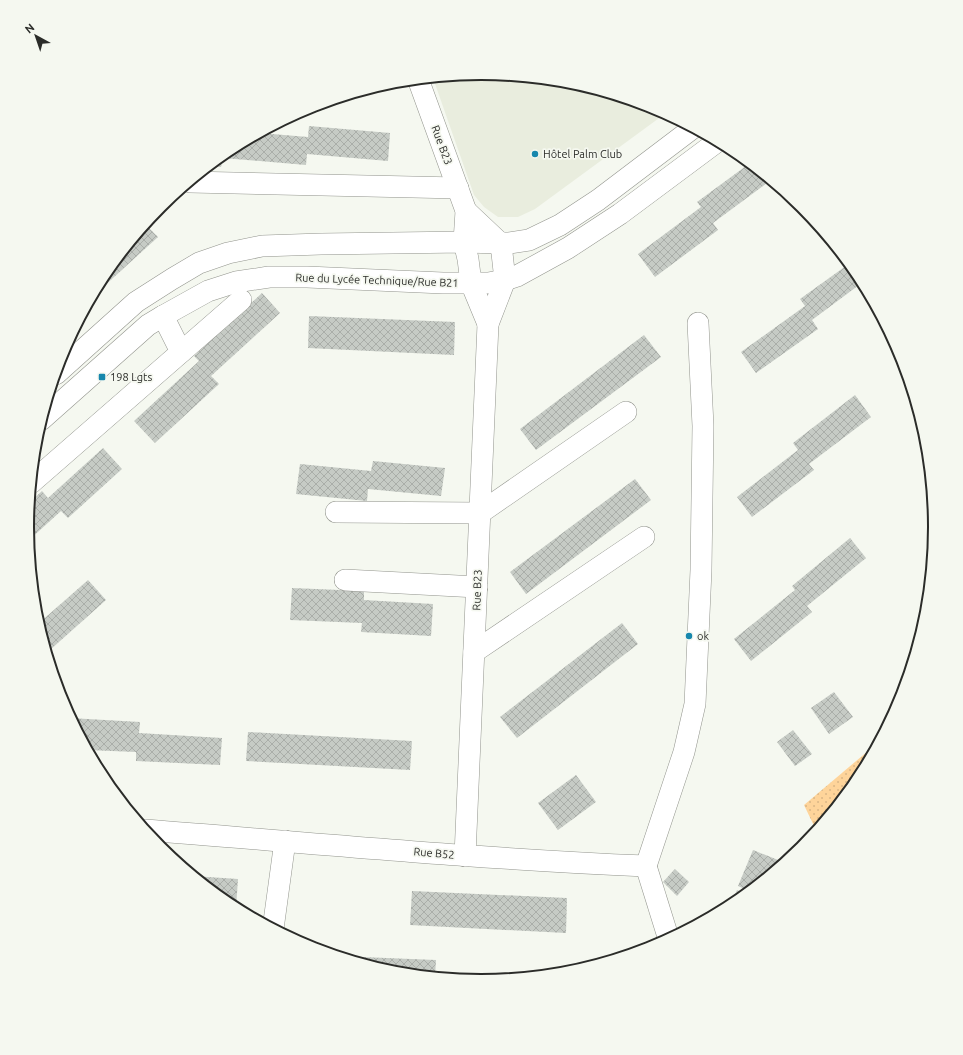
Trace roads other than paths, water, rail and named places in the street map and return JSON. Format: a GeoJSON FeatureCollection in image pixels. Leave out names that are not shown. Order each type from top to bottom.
{"type":"FeatureCollection","features":[{"type":"Feature","properties":{"kind":"street","name":"Rue B23"},"geometry":{"type":"LineString","coordinates":[[420,85],[466,211]]}},
{"type":"Feature","properties":{"kind":"street"},"geometry":{"type":"LineString","coordinates":[[64,367],[136,302],[200,263],[228,253],[262,246],[464,242],[509,243],[529,240],[560,225],[598,200],[689,132]]}},
{"type":"Feature","properties":{"kind":"street","name":"Rue du Lycée Technique/Rue B21"},"geometry":{"type":"LineString","coordinates":[[49,414],[156,320],[208,291],[236,282],[269,277],[471,283],[505,280],[517,276],[568,248],[620,214],[713,145]]}},
{"type":"Feature","properties":{"kind":"street"},"geometry":{"type":"LineString","coordinates":[[197,182],[458,188]]}},
{"type":"Feature","properties":{"kind":"street"},"geometry":{"type":"LineString","coordinates":[[466,211],[500,243],[502,253],[505,280],[488,324]]}},
{"type":"Feature","properties":{"kind":"street"},"geometry":{"type":"LineString","coordinates":[[466,211],[464,242],[471,283],[488,324]]}},
{"type":"Feature","properties":{"kind":"street"},"geometry":{"type":"LineString","coordinates":[[38,472],[241,300]]}},
{"type":"Feature","properties":{"kind":"street"},"geometry":{"type":"LineString","coordinates":[[136,302],[156,320],[181,352]]}},
{"type":"Feature","properties":{"kind":"street"},"geometry":{"type":"LineString","coordinates":[[667,934],[646,866],[684,752],[695,704],[701,570],[702,441],[698,323]]}},
{"type":"Feature","properties":{"kind":"street","name":"Rue B23"},"geometry":{"type":"LineString","coordinates":[[465,856],[488,324]]}},
{"type":"Feature","properties":{"kind":"street"},"geometry":{"type":"LineString","coordinates":[[336,512],[480,513],[626,412]]}},
{"type":"Feature","properties":{"kind":"street"},"geometry":{"type":"LineString","coordinates":[[474,652],[644,537]]}},
{"type":"Feature","properties":{"kind":"street"},"geometry":{"type":"LineString","coordinates":[[345,580],[477,587]]}},
{"type":"Feature","properties":{"kind":"street","name":"Rue B52"},"geometry":{"type":"LineString","coordinates":[[152,831],[465,856],[646,866]]}},
{"type":"Feature","properties":{"kind":"street"},"geometry":{"type":"LineString","coordinates":[[274,923],[285,841]]}},
{"type":"Feature","properties":{"kind":"place","name":"Hôtel Palm Club"},"geometry":{"type":"Point","coordinates":[535,154]}},
{"type":"Feature","properties":{"kind":"place","name":"198 Lgts"},"geometry":{"type":"Point","coordinates":[102,377]}},
{"type":"Feature","properties":{"kind":"place","name":"ok"},"geometry":{"type":"Point","coordinates":[689,636]}}]}
